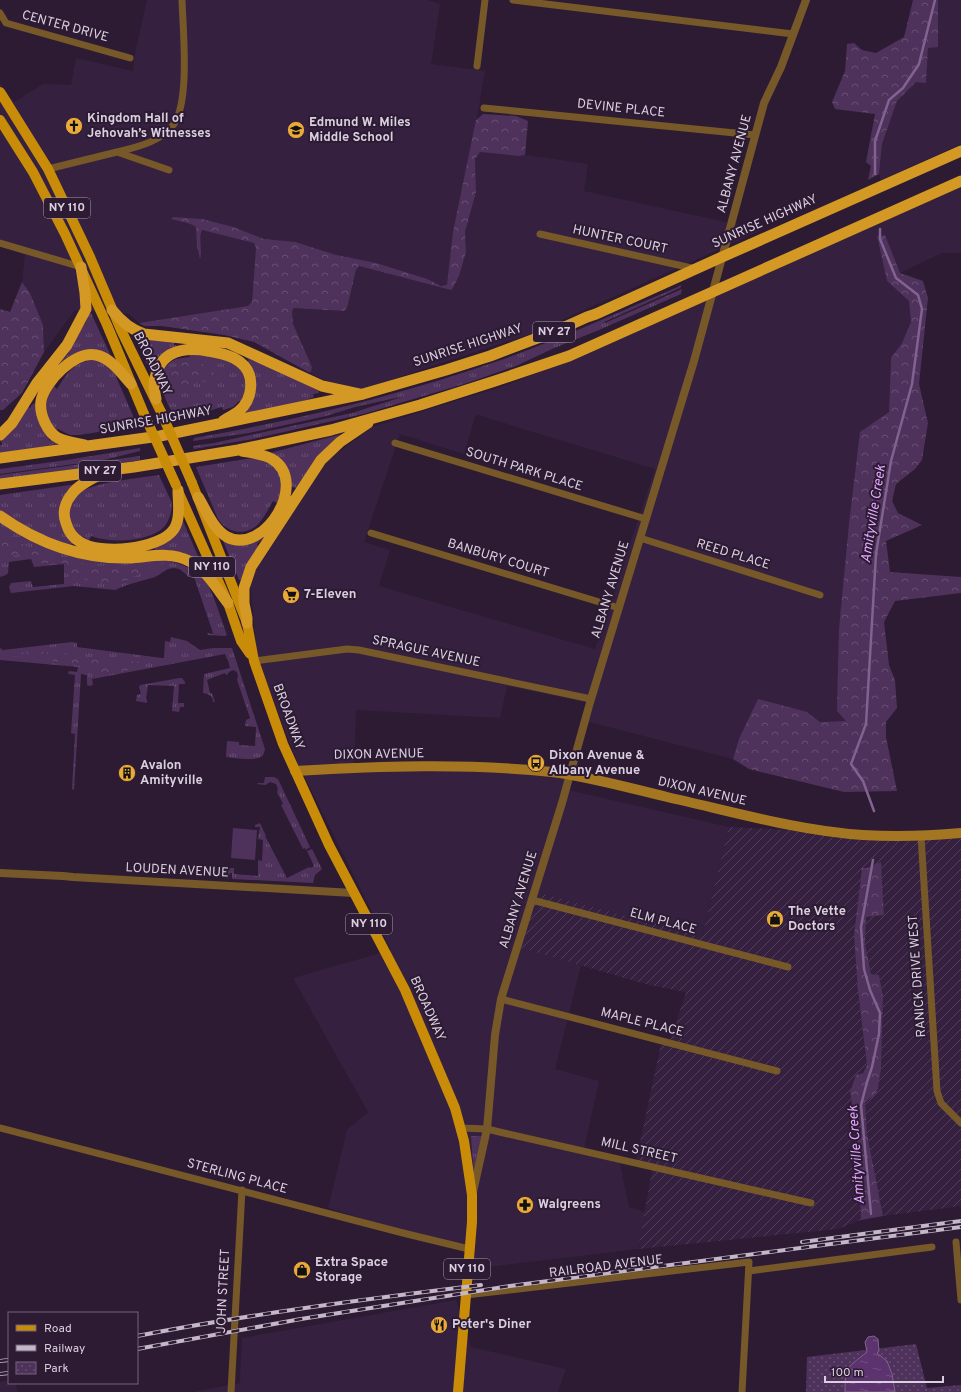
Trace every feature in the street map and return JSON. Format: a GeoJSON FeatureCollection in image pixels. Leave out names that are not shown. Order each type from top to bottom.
{"type":"FeatureCollection","features":[{"type":"Feature","properties":{"kind":"highway","name":"SUNRISE HIGHWAY"},"geometry":{"type":"LineString","coordinates":[[0,458],[92,447],[216,425],[363,394],[468,363],[556,331],[961,151]]}},
{"type":"Feature","properties":{"kind":"highway","name":"NY 27"},"geometry":{"type":"LineString","coordinates":[[0,484],[108,470],[238,450],[331,430],[488,384],[569,356],[961,182]]}},
{"type":"Feature","properties":{"kind":"highway"},"geometry":{"type":"LineString","coordinates":[[0,435],[12,423],[37,383],[67,345],[86,309],[81,267]]}},
{"type":"Feature","properties":{"kind":"highway"},"geometry":{"type":"LineString","coordinates":[[112,310],[137,331],[144,334],[228,343],[322,386],[363,394]]}},
{"type":"Feature","properties":{"kind":"highway"},"geometry":{"type":"LineString","coordinates":[[156,399],[154,384],[160,364],[176,352],[186,349],[196,349],[221,353],[231,357],[240,362],[246,368],[251,382],[250,396],[239,411],[216,425]]}},
{"type":"Feature","properties":{"kind":"highway"},"geometry":{"type":"LineString","coordinates":[[92,447],[60,439],[54,435],[45,424],[42,412],[41,402],[45,390],[57,375],[73,360],[84,355],[95,355],[106,358],[131,384]]}},
{"type":"Feature","properties":{"kind":"highway"},"geometry":{"type":"LineString","coordinates":[[246,623],[244,588],[251,567],[321,460],[340,442],[378,417]]}},
{"type":"Feature","properties":{"kind":"highway"},"geometry":{"type":"LineString","coordinates":[[198,498],[212,522],[227,537],[232,539],[249,539],[265,530],[278,512],[286,496],[287,483],[285,475],[282,469],[272,459],[238,450]]}},
{"type":"Feature","properties":{"kind":"highway"},"geometry":{"type":"LineString","coordinates":[[108,470],[72,493],[64,510],[65,520],[72,536],[79,542],[89,547],[108,549],[138,547],[155,543],[166,536],[174,528],[177,519],[179,509],[177,488]]}},
{"type":"Feature","properties":{"kind":"highway"},"geometry":{"type":"LineString","coordinates":[[0,516],[15,527],[52,546],[79,553],[112,558],[165,555],[178,556],[190,561],[202,570],[228,603]]}},
{"type":"Feature","properties":{"kind":"main road","name":"BROADWAY"},"geometry":{"type":"LineString","coordinates":[[0,92],[48,169],[90,257],[121,330],[156,399],[192,483],[246,623],[254,661],[283,744],[328,845],[405,990],[454,1108],[461,1128],[472,1195],[472,1222],[458,1392]]}},
{"type":"Feature","properties":{"kind":"main road","name":"BROADWAY"},"geometry":{"type":"LineString","coordinates":[[0,120],[33,172],[66,234],[228,603],[241,640],[254,661]]}},
{"type":"Feature","properties":{"kind":"main road","name":"DIXON AVENUE"},"geometry":{"type":"LineString","coordinates":[[295,770],[473,766],[552,772],[803,827],[863,835],[921,836],[961,833]]}},
{"type":"Feature","properties":{"kind":"street"},"geometry":{"type":"LineString","coordinates":[[48,169],[142,146],[159,138],[173,125],[182,100],[184,75],[182,0]]}},
{"type":"Feature","properties":{"kind":"street"},"geometry":{"type":"LineString","coordinates":[[477,66],[485,0]]}},
{"type":"Feature","properties":{"kind":"street"},"geometry":{"type":"LineString","coordinates":[[513,0],[793,34]]}},
{"type":"Feature","properties":{"kind":"street","name":"ALBANY AVENUE"},"geometry":{"type":"LineString","coordinates":[[472,1195],[486,1129],[495,1035],[501,999],[570,776],[591,699],[714,291],[722,256],[764,103],[780,67],[806,0]]}},
{"type":"Feature","properties":{"kind":"street","name":"CENTER DRIVE"},"geometry":{"type":"LineString","coordinates":[[0,13],[6,23],[130,58]]}},
{"type":"Feature","properties":{"kind":"street","name":"DEVINE PLACE"},"geometry":{"type":"LineString","coordinates":[[484,108],[755,135]]}},
{"type":"Feature","properties":{"kind":"street"},"geometry":{"type":"LineString","coordinates":[[117,152],[169,170]]}},
{"type":"Feature","properties":{"kind":"street","name":"HUNTER COURT"},"geometry":{"type":"LineString","coordinates":[[540,234],[696,269]]}},
{"type":"Feature","properties":{"kind":"street"},"geometry":{"type":"LineString","coordinates":[[0,243],[81,267]]}},
{"type":"Feature","properties":{"kind":"street","name":"SOUTH PARK PLACE"},"geometry":{"type":"LineString","coordinates":[[395,443],[646,519]]}},
{"type":"Feature","properties":{"kind":"street","name":"BANBURY COURT"},"geometry":{"type":"LineString","coordinates":[[371,533],[619,608]]}},
{"type":"Feature","properties":{"kind":"street","name":"REED PLACE"},"geometry":{"type":"LineString","coordinates":[[640,538],[820,595]]}},
{"type":"Feature","properties":{"kind":"street","name":"SPRAGUE AVENUE"},"geometry":{"type":"LineString","coordinates":[[254,661],[347,649],[359,650],[591,699]]}},
{"type":"Feature","properties":{"kind":"street","name":"RANICK DRIVE WEST"},"geometry":{"type":"LineString","coordinates":[[921,836],[937,1091],[941,1103],[961,1123]]}},
{"type":"Feature","properties":{"kind":"street","name":"LOUDEN AVENUE"},"geometry":{"type":"LineString","coordinates":[[0,873],[353,894]]}},
{"type":"Feature","properties":{"kind":"street","name":"ELM PLACE"},"geometry":{"type":"LineString","coordinates":[[532,900],[788,967]]}},
{"type":"Feature","properties":{"kind":"street","name":"MAPLE PLACE"},"geometry":{"type":"LineString","coordinates":[[501,999],[778,1071]]}},
{"type":"Feature","properties":{"kind":"street","name":"STERLING PLACE"},"geometry":{"type":"LineString","coordinates":[[0,1128],[469,1249]]}},
{"type":"Feature","properties":{"kind":"street","name":"MILL STREET"},"geometry":{"type":"LineString","coordinates":[[461,1128],[486,1129],[811,1203]]}},
{"type":"Feature","properties":{"kind":"street","name":"JOHN STREET"},"geometry":{"type":"LineString","coordinates":[[230,1392],[242,1190]]}},
{"type":"Feature","properties":{"kind":"street"},"geometry":{"type":"LineString","coordinates":[[956,1242],[961,1300]]}},
{"type":"Feature","properties":{"kind":"street"},"geometry":{"type":"LineString","coordinates":[[742,1392],[749,1271],[932,1247]]}},
{"type":"Feature","properties":{"kind":"street","name":"RAILROAD AVENUE"},"geometry":{"type":"LineString","coordinates":[[466,1295],[749,1262],[749,1271]]}},
{"type":"Feature","properties":{"kind":"shaded area","name":"Edmund W. Miles Middle School"},"geometry":{"type":"Polygon","coordinates":[[[147,0],[427,0],[440,4],[431,64],[485,71],[448,287],[173,217],[171,219],[191,223],[196,227],[202,253],[200,240],[202,230],[254,243],[256,248],[252,302],[248,306],[139,323],[129,314],[75,310],[44,352],[43,325],[30,293],[22,282],[25,255],[0,241],[0,83],[14,102],[43,84],[71,85],[76,58],[133,71],[134,58],[147,0]]]}},
{"type":"Feature","properties":{"kind":"shaded area"},"geometry":{"type":"Polygon","coordinates":[[[938,0],[961,0],[961,144],[881,180],[879,174],[882,144],[897,101],[916,82],[926,82],[928,48],[938,47],[938,0]]]}},
{"type":"Feature","properties":{"kind":"shaded area"},"geometry":{"type":"Polygon","coordinates":[[[480,152],[519,156],[525,155],[588,164],[584,191],[762,230],[533,333],[360,390],[336,386],[308,372],[311,372],[312,367],[293,324],[292,311],[294,308],[344,311],[347,308],[356,270],[359,266],[451,290],[453,288],[459,276],[466,252],[465,232],[476,192],[475,159],[480,152]]]}},
{"type":"Feature","properties":{"kind":"shaded area"},"geometry":{"type":"Polygon","coordinates":[[[961,187],[961,253],[942,253],[900,273],[885,235],[877,236],[887,281],[909,301],[911,322],[902,343],[891,358],[889,412],[860,432],[846,721],[820,722],[807,712],[739,739],[733,759],[589,722],[594,704],[507,686],[500,718],[356,710],[354,763],[569,772],[564,789],[729,827],[702,936],[532,891],[515,946],[581,965],[555,1069],[599,1081],[583,1154],[620,1163],[629,1207],[645,1212],[638,1249],[471,1269],[473,1251],[328,1208],[347,1130],[368,1112],[293,978],[391,950],[297,762],[257,656],[250,579],[327,461],[372,427],[510,384],[643,328],[961,187]],[[478,415],[475,417],[464,454],[400,434],[364,542],[390,550],[379,586],[595,649],[655,469],[478,415]]]}},
{"type":"Feature","properties":{"kind":"shaded area"},"geometry":{"type":"Polygon","coordinates":[[[729,827],[888,835],[961,829],[961,1206],[883,1216],[867,1134],[865,1102],[875,1095],[878,1089],[881,1069],[883,997],[879,975],[871,974],[865,944],[866,917],[884,915],[881,862],[854,936],[858,991],[867,1065],[850,1092],[857,1132],[861,1220],[838,1229],[638,1249],[653,1165],[636,1161],[662,1039],[670,1041],[686,992],[649,985],[514,946],[532,891],[702,936],[729,827]]]}},
{"type":"Feature","properties":{"kind":"shaded area"},"geometry":{"type":"Polygon","coordinates":[[[456,1300],[471,1347],[566,1369],[558,1392],[193,1392],[240,1383],[242,1338],[456,1300]]]}},
{"type":"Feature","properties":{"kind":"shaded area"},"geometry":{"type":"Polygon","coordinates":[[[8,1380],[8,1384],[16,1384],[17,1392],[0,1392],[0,1382],[8,1380]]]}},
{"type":"Feature","properties":{"kind":"green space"},"geometry":{"type":"Polygon","coordinates":[[[913,0],[938,0],[938,47],[928,48],[926,83],[916,82],[897,101],[882,144],[879,174],[868,180],[871,166],[866,162],[875,114],[835,109],[832,102],[845,71],[847,44],[854,43],[862,50],[876,53],[904,37],[913,0]]]}},
{"type":"Feature","properties":{"kind":"green space"},"geometry":{"type":"Polygon","coordinates":[[[483,114],[516,116],[528,121],[525,155],[519,156],[480,152],[475,159],[476,192],[465,232],[466,252],[459,276],[451,290],[359,266],[356,270],[347,308],[344,311],[294,308],[292,311],[293,324],[312,367],[311,372],[308,372],[254,342],[224,335],[162,326],[144,326],[139,323],[248,306],[252,302],[256,248],[254,243],[202,230],[200,237],[200,259],[197,246],[196,227],[171,219],[173,217],[202,219],[233,227],[264,239],[295,242],[336,255],[376,263],[427,279],[441,286],[447,285],[453,232],[476,120],[483,114]]]}},
{"type":"Feature","properties":{"kind":"green space"},"geometry":{"type":"Polygon","coordinates":[[[885,235],[900,273],[923,281],[928,298],[919,384],[928,423],[922,460],[915,469],[896,484],[892,501],[898,513],[922,525],[886,541],[890,572],[961,577],[961,593],[895,601],[884,622],[889,665],[895,680],[897,708],[886,722],[886,737],[897,791],[844,792],[749,769],[733,759],[739,739],[758,699],[807,712],[820,722],[846,721],[837,711],[839,629],[860,432],[889,412],[891,358],[902,343],[911,322],[909,301],[887,281],[877,236],[885,235]]]}},
{"type":"Feature","properties":{"kind":"green space"},"geometry":{"type":"Polygon","coordinates":[[[22,282],[30,293],[43,325],[44,352],[22,393],[3,410],[0,410],[0,309],[10,312],[22,282]]]}},
{"type":"Feature","properties":{"kind":"green space"},"geometry":{"type":"Polygon","coordinates":[[[682,285],[680,288],[604,322],[605,323],[682,289],[681,294],[516,366],[464,384],[363,414],[253,439],[194,449],[193,446],[214,443],[352,413],[405,396],[355,407],[326,416],[249,433],[193,441],[194,438],[310,415],[463,373],[547,343],[682,285]]]}},
{"type":"Feature","properties":{"kind":"green space"},"geometry":{"type":"Polygon","coordinates":[[[88,313],[91,313],[110,356],[61,366],[59,364],[69,353],[66,351],[86,322],[88,313]]]}},
{"type":"Feature","properties":{"kind":"green space"},"geometry":{"type":"Polygon","coordinates":[[[137,336],[177,342],[174,343],[174,345],[179,346],[151,373],[135,338],[137,336]]]}},
{"type":"Feature","properties":{"kind":"green space"},"geometry":{"type":"Polygon","coordinates":[[[192,353],[233,361],[245,375],[248,387],[242,403],[239,401],[233,407],[223,410],[222,407],[205,412],[175,417],[164,395],[162,387],[163,372],[174,360],[189,357],[192,353]]]}},
{"type":"Feature","properties":{"kind":"green space"},"geometry":{"type":"Polygon","coordinates":[[[246,355],[319,391],[319,393],[313,394],[314,397],[301,402],[247,413],[247,362],[249,360],[245,357],[246,355]]]}},
{"type":"Feature","properties":{"kind":"green space"},"geometry":{"type":"Polygon","coordinates":[[[93,360],[101,361],[114,372],[138,427],[79,435],[70,435],[58,429],[54,431],[49,423],[45,405],[53,385],[57,389],[72,369],[81,363],[93,360]]]}},
{"type":"Feature","properties":{"kind":"green space"},"geometry":{"type":"Polygon","coordinates":[[[191,360],[204,365],[215,374],[211,380],[189,385],[185,390],[180,390],[171,386],[168,380],[169,371],[181,363],[191,360]]]}},
{"type":"Feature","properties":{"kind":"green space"},"geometry":{"type":"Polygon","coordinates":[[[36,403],[49,437],[49,441],[52,439],[57,443],[32,449],[0,453],[0,445],[2,445],[2,443],[0,441],[27,405],[30,408],[36,403]]]}},
{"type":"Feature","properties":{"kind":"green space"},"geometry":{"type":"Polygon","coordinates":[[[342,434],[298,489],[290,486],[270,453],[342,434]]]}},
{"type":"Feature","properties":{"kind":"green space"},"geometry":{"type":"Polygon","coordinates":[[[140,448],[140,451],[104,460],[0,474],[0,469],[140,448]]]}},
{"type":"Feature","properties":{"kind":"green space"},"geometry":{"type":"Polygon","coordinates":[[[140,456],[140,460],[0,480],[0,475],[140,456]]]}},
{"type":"Feature","properties":{"kind":"green space"},"geometry":{"type":"Polygon","coordinates":[[[252,458],[271,464],[278,473],[281,482],[280,494],[277,503],[273,501],[264,517],[255,527],[244,532],[238,532],[227,528],[218,519],[196,467],[252,458]]]}},
{"type":"Feature","properties":{"kind":"green space"},"geometry":{"type":"Polygon","coordinates":[[[159,475],[172,503],[169,519],[165,526],[159,531],[152,535],[135,539],[107,540],[91,536],[89,540],[81,536],[73,528],[70,520],[69,509],[74,499],[81,492],[107,483],[159,475]]]}},
{"type":"Feature","properties":{"kind":"green space"},"geometry":{"type":"Polygon","coordinates":[[[77,484],[63,501],[73,542],[70,547],[49,540],[0,511],[0,495],[77,484]]]}},
{"type":"Feature","properties":{"kind":"green space"},"geometry":{"type":"Polygon","coordinates":[[[0,520],[47,547],[165,560],[193,570],[202,577],[209,586],[227,635],[208,635],[207,633],[213,634],[194,577],[188,577],[179,569],[174,568],[168,569],[155,577],[115,590],[74,586],[11,593],[9,587],[11,583],[31,581],[33,587],[64,584],[64,564],[34,567],[31,559],[9,562],[8,573],[0,577],[0,520]]]}},
{"type":"Feature","properties":{"kind":"green space"},"geometry":{"type":"Polygon","coordinates":[[[181,520],[183,521],[200,561],[155,550],[154,547],[181,520]]]}},
{"type":"Feature","properties":{"kind":"green space"},"geometry":{"type":"Polygon","coordinates":[[[0,527],[21,543],[33,549],[92,566],[166,563],[168,566],[150,569],[127,580],[112,583],[91,581],[77,577],[69,571],[65,563],[42,563],[26,556],[15,555],[6,558],[0,555],[0,527]]]}},
{"type":"Feature","properties":{"kind":"green space"},"geometry":{"type":"Polygon","coordinates":[[[265,536],[257,544],[259,548],[242,580],[239,580],[222,538],[265,536]]]}},
{"type":"Feature","properties":{"kind":"green space"},"geometry":{"type":"Polygon","coordinates":[[[171,637],[187,641],[200,650],[232,648],[265,749],[263,755],[252,759],[226,757],[227,741],[239,742],[239,745],[255,746],[256,727],[245,726],[246,720],[250,718],[237,680],[237,672],[233,670],[227,675],[225,673],[207,680],[210,693],[212,693],[215,702],[213,702],[210,696],[203,693],[204,674],[230,668],[225,654],[92,679],[93,685],[89,686],[87,685],[87,675],[81,674],[74,790],[72,789],[75,734],[71,733],[75,675],[68,673],[69,671],[77,672],[78,667],[0,660],[0,648],[3,650],[72,642],[77,643],[77,647],[164,658],[165,641],[170,642],[171,637]]]}},
{"type":"Feature","properties":{"kind":"green space"},"geometry":{"type":"Polygon","coordinates":[[[36,651],[88,657],[113,666],[128,661],[145,662],[147,664],[118,673],[95,675],[92,674],[90,669],[80,666],[45,659],[8,656],[12,653],[36,651]]]}},
{"type":"Feature","properties":{"kind":"green space"},"geometry":{"type":"Polygon","coordinates":[[[182,678],[185,684],[179,684],[178,703],[184,703],[184,707],[180,707],[179,712],[172,711],[174,686],[148,685],[146,699],[147,703],[136,701],[137,695],[141,694],[139,687],[140,685],[182,678]]]}},
{"type":"Feature","properties":{"kind":"green space"},"geometry":{"type":"Polygon","coordinates":[[[265,777],[274,777],[278,779],[310,847],[306,850],[305,848],[303,849],[281,805],[283,804],[277,792],[278,789],[276,784],[270,782],[265,785],[257,784],[264,783],[265,777]]]}},
{"type":"Feature","properties":{"kind":"green space"},"geometry":{"type":"Polygon","coordinates":[[[260,823],[265,836],[287,878],[314,866],[307,851],[312,849],[322,869],[315,875],[313,883],[232,879],[232,873],[230,873],[229,879],[225,878],[226,868],[234,868],[234,874],[258,876],[258,860],[262,861],[263,840],[258,839],[260,827],[255,827],[255,825],[260,823]]]}},
{"type":"Feature","properties":{"kind":"green space"},"geometry":{"type":"Polygon","coordinates":[[[233,828],[257,830],[255,860],[231,858],[233,828]]]}},
{"type":"Feature","properties":{"kind":"green space"},"geometry":{"type":"Polygon","coordinates":[[[881,862],[884,915],[866,917],[865,944],[871,974],[879,975],[883,997],[881,1069],[878,1089],[875,1095],[865,1102],[867,1134],[883,1216],[861,1220],[857,1132],[850,1092],[856,1075],[863,1073],[867,1065],[858,991],[854,936],[862,868],[867,868],[881,862]]]}},
{"type":"Feature","properties":{"kind":"green space"},"geometry":{"type":"Polygon","coordinates":[[[471,1136],[483,1136],[474,1175],[471,1136]]]}},
{"type":"Feature","properties":{"kind":"green space"},"geometry":{"type":"Polygon","coordinates":[[[916,1344],[927,1388],[961,1385],[961,1392],[806,1392],[807,1357],[916,1344]]]}},
{"type":"Feature","properties":{"kind":"water"},"geometry":{"type":"Polygon","coordinates":[[[874,1336],[878,1339],[879,1351],[877,1353],[887,1361],[892,1374],[895,1392],[845,1392],[848,1368],[867,1352],[865,1342],[868,1337],[874,1336]]]}},
{"type":"Feature","properties":{"kind":"waterway","name":"Amityville Creek"},"geometry":{"type":"LineString","coordinates":[[875,174],[875,141],[889,100],[903,88],[919,64],[935,0]]}},
{"type":"Feature","properties":{"kind":"waterway","name":"Amityville Creek"},"geometry":{"type":"LineString","coordinates":[[874,811],[863,781],[851,764],[866,724],[876,554],[891,461],[912,384],[922,309],[918,295],[896,278],[880,239],[880,229]]}},
{"type":"Feature","properties":{"kind":"waterway","name":"Amityville Creek"},"geometry":{"type":"LineString","coordinates":[[871,1214],[861,1105],[872,1067],[879,1034],[880,1013],[870,990],[864,969],[861,927],[873,860]]}},
{"type":"Feature","properties":{"kind":"railway"},"geometry":{"type":"LineString","coordinates":[[802,1242],[961,1221]]}},
{"type":"Feature","properties":{"kind":"railway"},"geometry":{"type":"LineString","coordinates":[[138,1349],[301,1319],[510,1286],[961,1227]]}},
{"type":"Feature","properties":{"kind":"railway"},"geometry":{"type":"LineString","coordinates":[[138,1336],[309,1308],[481,1285]]}},
{"type":"Feature","properties":{"kind":"railway"},"geometry":{"type":"LineString","coordinates":[[0,1361],[8,1360]]}},
{"type":"Feature","properties":{"kind":"railway"},"geometry":{"type":"LineString","coordinates":[[0,1374],[8,1373]]}},
{"type":"Feature","properties":{"kind":"place","name":"Kingdom Hall of Jehovah’s Witnesses"},"geometry":{"type":"Point","coordinates":[74,126]}},
{"type":"Feature","properties":{"kind":"place","name":"Edmund W. Miles Middle School"},"geometry":{"type":"Point","coordinates":[296,130]}},
{"type":"Feature","properties":{"kind":"place","name":"7-Eleven"},"geometry":{"type":"Point","coordinates":[291,595]}},
{"type":"Feature","properties":{"kind":"place","name":"Dixon Avenue & Albany Avenue"},"geometry":{"type":"Point","coordinates":[536,763]}},
{"type":"Feature","properties":{"kind":"place","name":"Avalon Amityville"},"geometry":{"type":"Point","coordinates":[127,773]}},
{"type":"Feature","properties":{"kind":"place","name":"The Vette Doctors"},"geometry":{"type":"Point","coordinates":[775,919]}},
{"type":"Feature","properties":{"kind":"place","name":"Walgreens"},"geometry":{"type":"Point","coordinates":[525,1205]}},
{"type":"Feature","properties":{"kind":"place","name":"Extra Space Storage"},"geometry":{"type":"Point","coordinates":[302,1270]}},
{"type":"Feature","properties":{"kind":"place","name":"Peter's Diner"},"geometry":{"type":"Point","coordinates":[439,1325]}}]}
